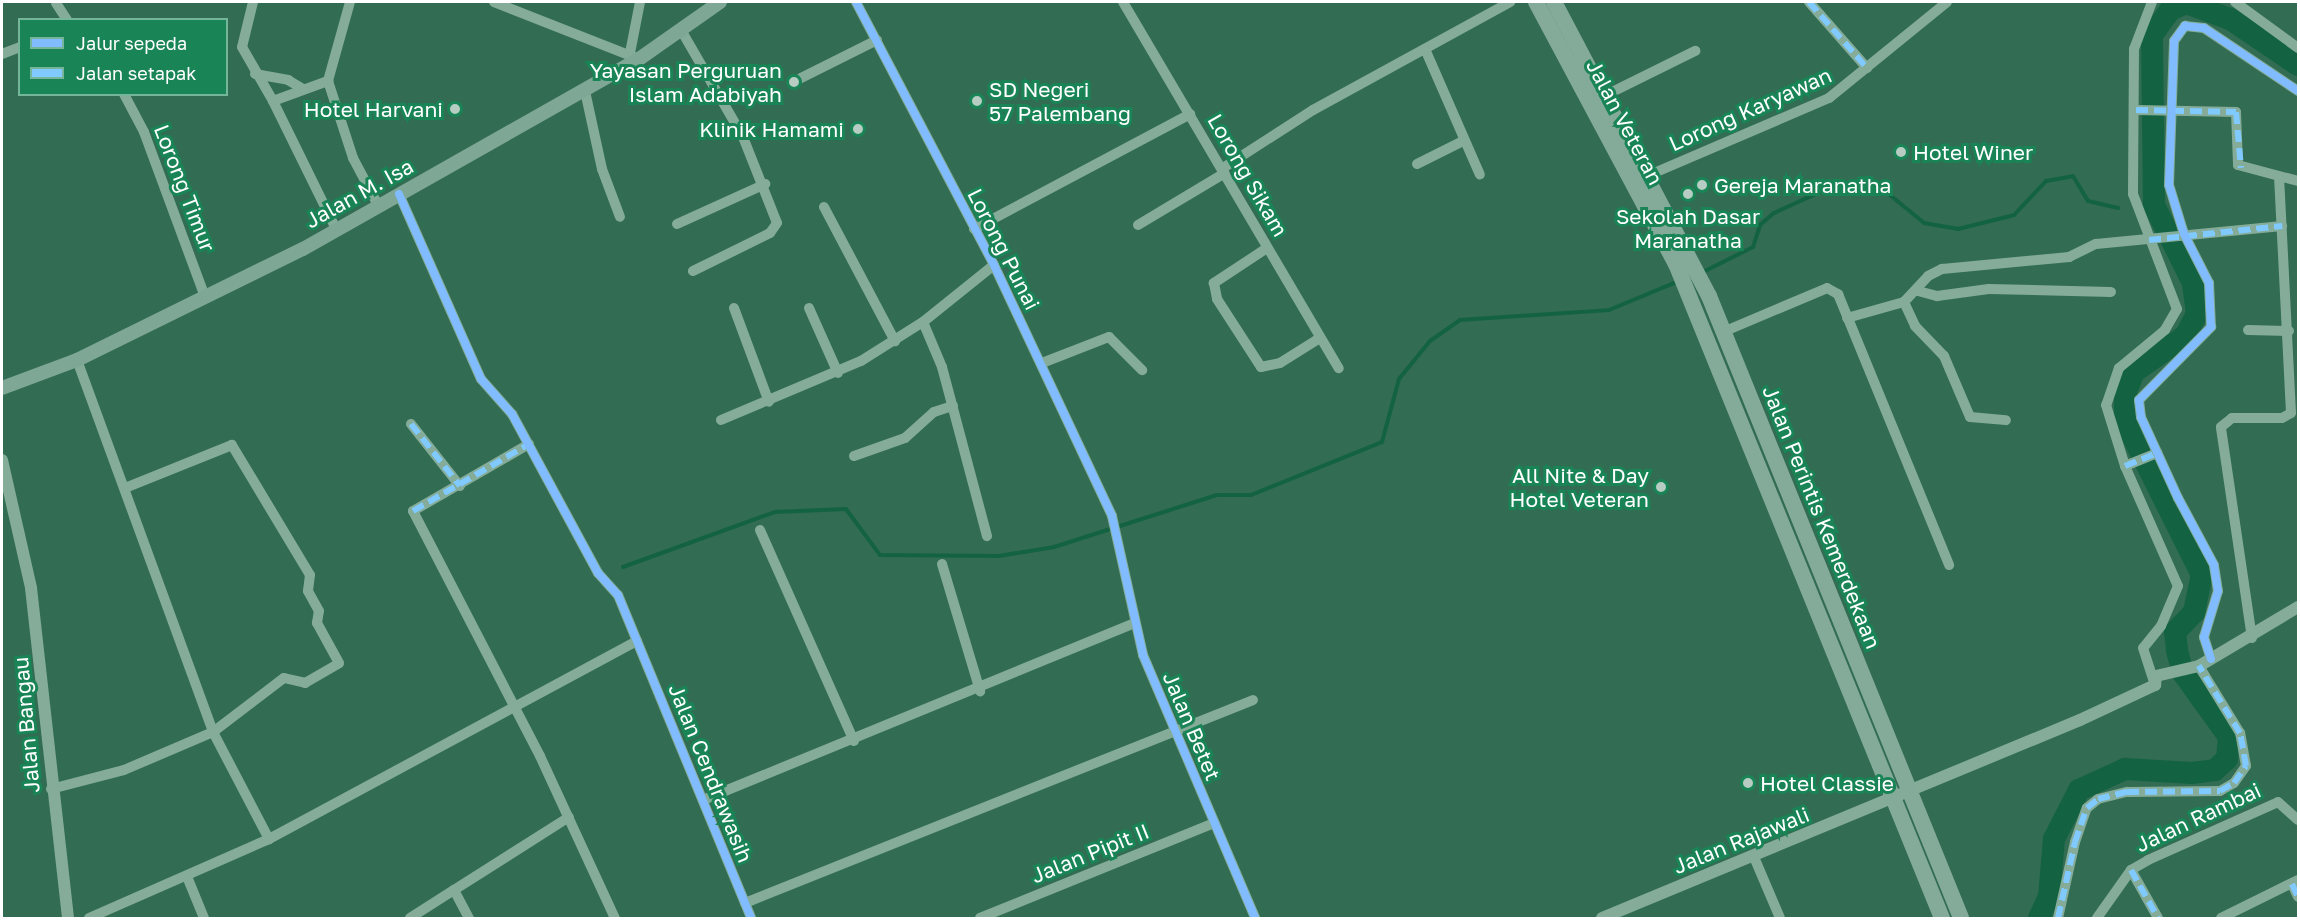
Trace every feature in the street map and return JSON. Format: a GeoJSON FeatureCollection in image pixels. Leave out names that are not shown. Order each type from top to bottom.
{"type":"FeatureCollection","features":[{"type":"Feature","properties":{"kind":"highway","name":"Jalan Veteran"},"geometry":{"type":"LineString","coordinates":[[1536,2],[1684,263]]}},
{"type":"Feature","properties":{"kind":"highway","name":"Jalan Veteran"},"geometry":{"type":"LineString","coordinates":[[1554,2],[1647,176],[1684,263]]}},
{"type":"Feature","properties":{"kind":"highway","name":"Jalan Perintis Kemerdekaan"},"geometry":{"type":"LineString","coordinates":[[1684,263],[1709,296],[1910,790]]}},
{"type":"Feature","properties":{"kind":"highway"},"geometry":{"type":"LineString","coordinates":[[1684,263],[1691,302],[1942,918]]}},
{"type":"Feature","properties":{"kind":"highway"},"geometry":{"type":"LineString","coordinates":[[1706,339],[1723,332]]}},
{"type":"Feature","properties":{"kind":"highway"},"geometry":{"type":"LineString","coordinates":[[1910,790],[1961,918]]}},
{"type":"Feature","properties":{"kind":"main road","name":"Jalan M. Isa"},"geometry":{"type":"LineString","coordinates":[[2,388],[77,360],[206,297],[399,194],[585,91],[635,56],[681,30],[720,2]]}},
{"type":"Feature","properties":{"kind":"street"},"geometry":{"type":"LineString","coordinates":[[254,2],[242,47],[255,74],[273,101],[335,228]]}},
{"type":"Feature","properties":{"kind":"street"},"geometry":{"type":"LineString","coordinates":[[350,2],[328,81],[353,158],[378,205]]}},
{"type":"Feature","properties":{"kind":"street"},"geometry":{"type":"LineString","coordinates":[[494,2],[635,56],[640,2]]}},
{"type":"Feature","properties":{"kind":"street","name":"Lorong Punai"},"geometry":{"type":"LineString","coordinates":[[856,2],[994,265],[1042,363],[1112,516],[1120,539]]}},
{"type":"Feature","properties":{"kind":"street","name":"Lorong Sikam"},"geometry":{"type":"LineString","coordinates":[[1124,2],[1339,368]]}},
{"type":"Feature","properties":{"kind":"street"},"geometry":{"type":"LineString","coordinates":[[1138,225],[1224,170],[1425,49],[1510,2]]}},
{"type":"Feature","properties":{"kind":"street"},"geometry":{"type":"LineString","coordinates":[[1809,2],[1867,68]]}},
{"type":"Feature","properties":{"kind":"street","name":"Lorong Karyawan"},"geometry":{"type":"LineString","coordinates":[[1647,176],[1829,98],[1947,2]]}},
{"type":"Feature","properties":{"kind":"street"},"geometry":{"type":"LineString","coordinates":[[2152,2],[2134,49],[2139,110],[2133,194],[2176,295],[2177,309],[2164,330],[2127,358],[2110,388],[2107,413],[2178,586],[2161,626],[2143,648],[2156,680]]}},
{"type":"Feature","properties":{"kind":"street"},"geometry":{"type":"LineString","coordinates":[[2235,2],[2298,48]]}},
{"type":"Feature","properties":{"kind":"street"},"geometry":{"type":"LineString","coordinates":[[57,3],[67,18]]}},
{"type":"Feature","properties":{"kind":"street"},"geometry":{"type":"LineString","coordinates":[[2211,659],[2204,637],[2217,579],[2155,454],[2141,417],[2141,394],[2191,354],[2211,327],[2209,284],[2179,235],[2168,173],[2174,112],[2174,41],[2192,23],[2298,92]]}},
{"type":"Feature","properties":{"kind":"street"},"geometry":{"type":"LineString","coordinates":[[681,30],[765,184],[777,219],[774,230],[693,271]]}},
{"type":"Feature","properties":{"kind":"street"},"geometry":{"type":"LineString","coordinates":[[801,78],[877,40]]}},
{"type":"Feature","properties":{"kind":"street"},"geometry":{"type":"LineString","coordinates":[[2,54],[18,48]]}},
{"type":"Feature","properties":{"kind":"street"},"geometry":{"type":"LineString","coordinates":[[1425,49],[1462,141],[1480,175]]}},
{"type":"Feature","properties":{"kind":"street"},"geometry":{"type":"LineString","coordinates":[[1604,96],[1695,51]]}},
{"type":"Feature","properties":{"kind":"street"},"geometry":{"type":"LineString","coordinates":[[255,74],[288,80],[303,90]]}},
{"type":"Feature","properties":{"kind":"street"},"geometry":{"type":"LineString","coordinates":[[273,101],[328,81]]}},
{"type":"Feature","properties":{"kind":"street"},"geometry":{"type":"LineString","coordinates":[[585,91],[602,169],[620,217]]}},
{"type":"Feature","properties":{"kind":"street","name":"Lorong Timur"},"geometry":{"type":"LineString","coordinates":[[125,96],[144,132],[206,297]]}},
{"type":"Feature","properties":{"kind":"street"},"geometry":{"type":"LineString","coordinates":[[2139,110],[2236,112],[2238,165],[2279,178],[2298,181]]}},
{"type":"Feature","properties":{"kind":"street"},"geometry":{"type":"LineString","coordinates":[[974,229],[1190,114]]}},
{"type":"Feature","properties":{"kind":"street"},"geometry":{"type":"LineString","coordinates":[[1417,164],[1462,141]]}},
{"type":"Feature","properties":{"kind":"street"},"geometry":{"type":"LineString","coordinates":[[2252,638],[2222,427],[2232,418],[2287,417],[2295,371],[2289,331],[2279,178]]}},
{"type":"Feature","properties":{"kind":"street"},"geometry":{"type":"LineString","coordinates":[[677,224],[765,184]]}},
{"type":"Feature","properties":{"kind":"street","name":"Jalan Cendrawasih"},"geometry":{"type":"LineString","coordinates":[[399,194],[481,379],[529,444],[598,573],[618,595],[751,918]]}},
{"type":"Feature","properties":{"kind":"street"},"geometry":{"type":"LineString","coordinates":[[824,207],[895,341]]}},
{"type":"Feature","properties":{"kind":"street"},"geometry":{"type":"LineString","coordinates":[[1847,318],[1904,302],[1918,291],[1925,279],[1942,269],[2069,257],[2092,244],[2282,226]]}},
{"type":"Feature","properties":{"kind":"street"},"geometry":{"type":"LineString","coordinates":[[1267,248],[1214,283],[1217,299],[1261,367],[1280,363],[1320,338]]}},
{"type":"Feature","properties":{"kind":"street"},"geometry":{"type":"LineString","coordinates":[[721,420],[838,373],[895,341],[923,322],[994,265]]}},
{"type":"Feature","properties":{"kind":"street"},"geometry":{"type":"LineString","coordinates":[[1723,332],[1827,288],[1838,294],[1949,565]]}},
{"type":"Feature","properties":{"kind":"street"},"geometry":{"type":"LineString","coordinates":[[1918,291],[1937,296],[1989,290],[2111,292]]}},
{"type":"Feature","properties":{"kind":"street"},"geometry":{"type":"LineString","coordinates":[[1904,302],[1915,326],[1944,356],[1970,417],[2006,420]]}},
{"type":"Feature","properties":{"kind":"street"},"geometry":{"type":"LineString","coordinates":[[734,308],[769,402]]}},
{"type":"Feature","properties":{"kind":"street"},"geometry":{"type":"LineString","coordinates":[[809,308],[838,373]]}},
{"type":"Feature","properties":{"kind":"street"},"geometry":{"type":"LineString","coordinates":[[923,322],[953,406],[987,536]]}},
{"type":"Feature","properties":{"kind":"street"},"geometry":{"type":"LineString","coordinates":[[2248,330],[2289,331]]}},
{"type":"Feature","properties":{"kind":"street"},"geometry":{"type":"LineString","coordinates":[[1042,363],[1109,337],[1142,370]]}},
{"type":"Feature","properties":{"kind":"street"},"geometry":{"type":"LineString","coordinates":[[77,360],[213,732],[269,839]]}},
{"type":"Feature","properties":{"kind":"street"},"geometry":{"type":"LineString","coordinates":[[854,456],[905,438],[934,412],[953,406]]}},
{"type":"Feature","properties":{"kind":"street"},"geometry":{"type":"LineString","coordinates":[[411,424],[460,486]]}},
{"type":"Feature","properties":{"kind":"street"},"geometry":{"type":"LineString","coordinates":[[529,444],[460,486],[413,511],[569,817],[615,918]]}},
{"type":"Feature","properties":{"kind":"street"},"geometry":{"type":"LineString","coordinates":[[51,789],[124,770],[213,732],[284,678],[305,682],[339,663],[317,623],[319,611],[308,591],[310,575],[232,445],[124,488]]}},
{"type":"Feature","properties":{"kind":"street"},"geometry":{"type":"LineString","coordinates":[[2129,464],[2155,454]]}},
{"type":"Feature","properties":{"kind":"street","name":"Jalan Bangau"},"geometry":{"type":"LineString","coordinates":[[2,460],[31,588],[51,789],[68,918]]}},
{"type":"Feature","properties":{"kind":"street"},"geometry":{"type":"LineString","coordinates":[[760,530],[854,741]]}},
{"type":"Feature","properties":{"kind":"street","name":"Jalan Betet"},"geometry":{"type":"LineString","coordinates":[[1120,539],[1135,623],[1173,729],[1255,918]]}},
{"type":"Feature","properties":{"kind":"street"},"geometry":{"type":"LineString","coordinates":[[942,564],[980,691]]}},
{"type":"Feature","properties":{"kind":"street"},"geometry":{"type":"LineString","coordinates":[[2058,918],[2075,842],[2087,808],[2098,799],[2127,792],[2220,791],[2234,783],[2246,766],[2241,733],[2199,666],[2252,638],[2298,607]]}},
{"type":"Feature","properties":{"kind":"street"},"geometry":{"type":"LineString","coordinates":[[703,800],[980,691],[1135,623]]}},
{"type":"Feature","properties":{"kind":"street"},"geometry":{"type":"LineString","coordinates":[[88,918],[188,879],[269,839],[637,641]]}},
{"type":"Feature","properties":{"kind":"street","name":"Jalan Rajawali"},"geometry":{"type":"LineString","coordinates":[[1602,918],[1623,915],[1910,790],[2186,665],[2199,666]]}},
{"type":"Feature","properties":{"kind":"street"},"geometry":{"type":"LineString","coordinates":[[745,903],[1173,729],[1253,700]]}},
{"type":"Feature","properties":{"kind":"street","name":"Jalan Rambai"},"geometry":{"type":"LineString","coordinates":[[2097,918],[2131,870],[2278,802],[2298,820]]}},
{"type":"Feature","properties":{"kind":"street"},"geometry":{"type":"LineString","coordinates":[[410,918],[569,817]]}},
{"type":"Feature","properties":{"kind":"street","name":"Jalan Pipit II"},"geometry":{"type":"LineString","coordinates":[[980,918],[1214,823]]}},
{"type":"Feature","properties":{"kind":"street"},"geometry":{"type":"LineString","coordinates":[[1754,857],[1780,918]]}},
{"type":"Feature","properties":{"kind":"street"},"geometry":{"type":"LineString","coordinates":[[2131,870],[2158,918]]}},
{"type":"Feature","properties":{"kind":"street"},"geometry":{"type":"LineString","coordinates":[[188,879],[204,918]]}},
{"type":"Feature","properties":{"kind":"street"},"geometry":{"type":"LineString","coordinates":[[2221,918],[2243,914],[2295,882],[2298,897]]}},
{"type":"Feature","properties":{"kind":"street"},"geometry":{"type":"LineString","coordinates":[[454,890],[469,918]]}},
{"type":"Feature","properties":{"kind":"waterway"},"geometry":{"type":"LineString","coordinates":[[2039,918],[2049,897],[2054,839],[2079,790],[2125,769],[2192,773],[2215,770],[2227,759],[2229,737],[2183,673],[2177,650],[2175,632],[2194,612],[2202,575],[2125,421],[2125,395],[2134,372],[2186,335],[2197,313],[2193,283],[2154,205],[2152,35],[2170,10],[2186,3],[2230,19],[2298,65]]}},
{"type":"Feature","properties":{"kind":"waterway"},"geometry":{"type":"LineString","coordinates":[[1703,272],[1753,247],[1760,225],[1774,213],[1833,186],[1879,186],[1924,223],[1958,229],[2014,215],[2046,181],[2073,176],[2088,201],[2118,208]]}},
{"type":"Feature","properties":{"kind":"waterway"},"geometry":{"type":"LineString","coordinates":[[2142,206],[2154,205]]}},
{"type":"Feature","properties":{"kind":"waterway"},"geometry":{"type":"LineString","coordinates":[[623,567],[775,512],[846,509],[880,555],[999,556],[1054,547],[1217,495],[1251,495],[1382,442],[1399,379],[1430,341],[1460,320],[1609,310],[1679,281]]}},
{"type":"Feature","properties":{"kind":"marked path"},"geometry":{"type":"LineString","coordinates":[[1809,2],[1867,68]]}},
{"type":"Feature","properties":{"kind":"marked path"},"geometry":{"type":"LineString","coordinates":[[2136,110],[2236,112],[2241,168]]}},
{"type":"Feature","properties":{"kind":"marked path"},"geometry":{"type":"LineString","coordinates":[[2149,240],[2282,226]]}},
{"type":"Feature","properties":{"kind":"marked path"},"geometry":{"type":"LineString","coordinates":[[411,424],[460,486]]}},
{"type":"Feature","properties":{"kind":"marked path"},"geometry":{"type":"LineString","coordinates":[[413,511],[529,444]]}},
{"type":"Feature","properties":{"kind":"marked path"},"geometry":{"type":"LineString","coordinates":[[2125,466],[2157,453]]}},
{"type":"Feature","properties":{"kind":"marked path"},"geometry":{"type":"LineString","coordinates":[[2058,918],[2075,842],[2087,808],[2098,799],[2127,792],[2220,791],[2234,783],[2246,766],[2240,733],[2199,666]]}},
{"type":"Feature","properties":{"kind":"marked path"},"geometry":{"type":"LineString","coordinates":[[2131,870],[2158,918]]}},
{"type":"Feature","properties":{"kind":"marked path"},"geometry":{"type":"LineString","coordinates":[[2292,884],[2298,897]]}},
{"type":"Feature","properties":{"kind":"cycle path"},"geometry":{"type":"LineString","coordinates":[[856,2],[994,265],[1112,516],[1143,655],[1255,918]]}},
{"type":"Feature","properties":{"kind":"cycle path"},"geometry":{"type":"LineString","coordinates":[[2211,659],[2204,637],[2218,591],[2214,565],[2178,498],[2141,417],[2139,400],[2211,327],[2209,283],[2184,234],[2169,185],[2174,41],[2185,26],[2204,28],[2298,91]]}},
{"type":"Feature","properties":{"kind":"cycle path"},"geometry":{"type":"LineString","coordinates":[[399,194],[481,379],[512,414],[598,573],[618,595],[751,918]]}},
{"type":"Feature","properties":{"kind":"place","name":"Yayasan Perguruan Islam Adabiyah"},"geometry":{"type":"Point","coordinates":[794,82]}},
{"type":"Feature","properties":{"kind":"place","name":"SD Negeri 57 Palembang"},"geometry":{"type":"Point","coordinates":[977,101]}},
{"type":"Feature","properties":{"kind":"place","name":"Hotel Harvani"},"geometry":{"type":"Point","coordinates":[455,109]}},
{"type":"Feature","properties":{"kind":"place","name":"Klinik Hamami"},"geometry":{"type":"Point","coordinates":[858,129]}},
{"type":"Feature","properties":{"kind":"place","name":"Hotel Winer"},"geometry":{"type":"Point","coordinates":[1901,152]}},
{"type":"Feature","properties":{"kind":"place","name":"Gereja Maranatha"},"geometry":{"type":"Point","coordinates":[1702,185]}},
{"type":"Feature","properties":{"kind":"place","name":"Sekolah Dasar Maranatha"},"geometry":{"type":"Point","coordinates":[1688,194]}},
{"type":"Feature","properties":{"kind":"place","name":"All Nite & Day Hotel Veteran"},"geometry":{"type":"Point","coordinates":[1661,487]}},
{"type":"Feature","properties":{"kind":"place","name":"Hotel Classie"},"geometry":{"type":"Point","coordinates":[1748,783]}}]}
